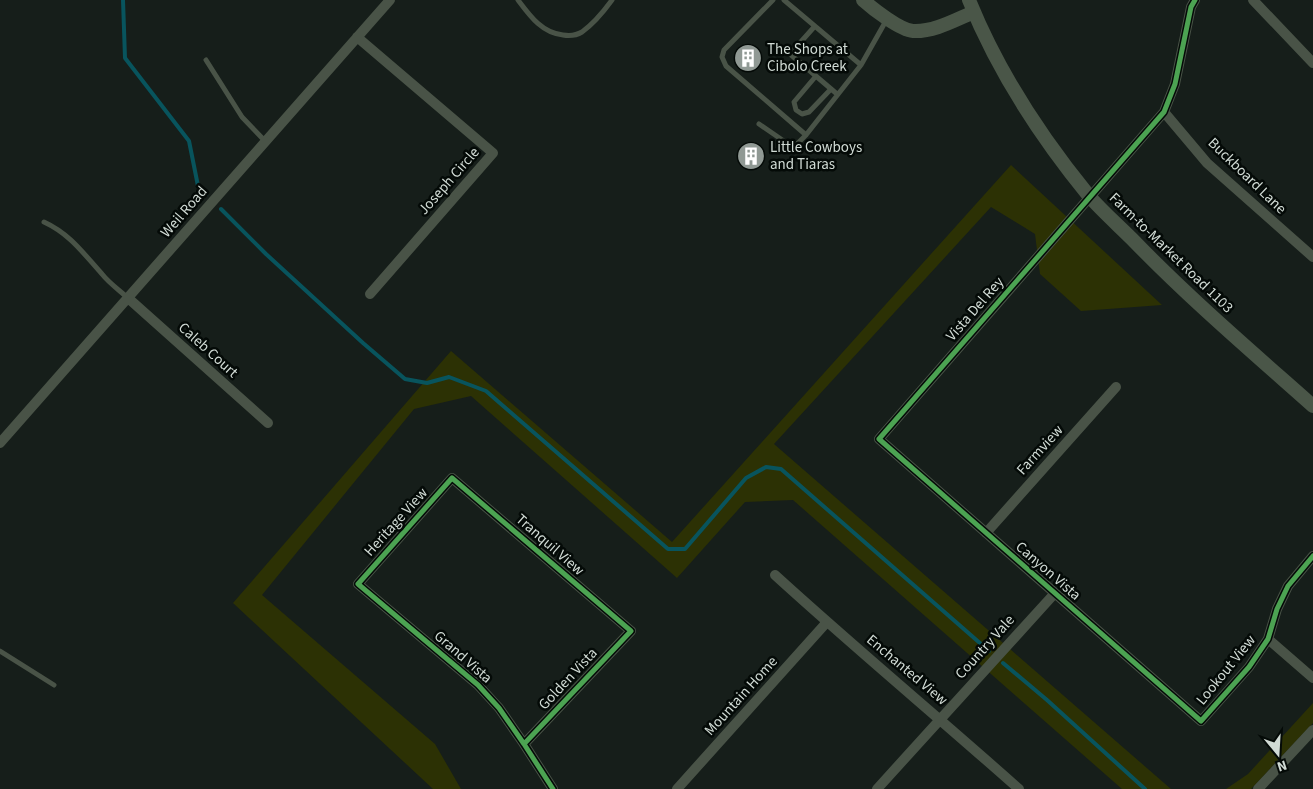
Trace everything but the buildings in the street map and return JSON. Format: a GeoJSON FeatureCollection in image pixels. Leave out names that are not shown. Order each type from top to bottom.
{"type":"FeatureCollection","features":[{"type":"Feature","properties":{"kind":"main road"},"geometry":{"type":"LineString","coordinates":[[863,0],[887,19],[912,31],[936,28],[971,6]]}},
{"type":"Feature","properties":{"kind":"main road","name":"Farm-to-Market Road 1103"},"geometry":{"type":"LineString","coordinates":[[971,6],[1007,78],[1030,118],[1052,150],[1090,196],[1209,315],[1313,406]]}},
{"type":"Feature","properties":{"kind":"street","name":"Weil Road"},"geometry":{"type":"LineString","coordinates":[[0,444],[390,0]]}},
{"type":"Feature","properties":{"kind":"street","name":"Vista Del Rey"},"geometry":{"type":"LineString","coordinates":[[879,439],[1164,112],[1175,84],[1195,0]]}},
{"type":"Feature","properties":{"kind":"street"},"geometry":{"type":"LineString","coordinates":[[1253,0],[1313,63]]}},
{"type":"Feature","properties":{"kind":"street","name":"Joseph Circle"},"geometry":{"type":"LineString","coordinates":[[357,37],[493,153],[370,294]]}},
{"type":"Feature","properties":{"kind":"street","name":"Buckboard Lane"},"geometry":{"type":"LineString","coordinates":[[1164,112],[1207,163],[1313,257]]}},
{"type":"Feature","properties":{"kind":"street","name":"Caleb Court"},"geometry":{"type":"LineString","coordinates":[[128,298],[268,424]]}},
{"type":"Feature","properties":{"kind":"street","name":"Farmview"},"geometry":{"type":"LineString","coordinates":[[986,533],[1116,387]]}},
{"type":"Feature","properties":{"kind":"street","name":"Canyon Vista"},"geometry":{"type":"LineString","coordinates":[[879,439],[1201,721]]}},
{"type":"Feature","properties":{"kind":"street","name":"Heritage View"},"geometry":{"type":"LineString","coordinates":[[358,584],[452,478]]}},
{"type":"Feature","properties":{"kind":"street","name":"Tranquil View"},"geometry":{"type":"LineString","coordinates":[[452,478],[631,631]]}},
{"type":"Feature","properties":{"kind":"street","name":"Lookout View"},"geometry":{"type":"LineString","coordinates":[[1201,721],[1249,667],[1268,639],[1277,609],[1288,586],[1313,556]]}},
{"type":"Feature","properties":{"kind":"street","name":"Enchanted View"},"geometry":{"type":"LineString","coordinates":[[775,575],[1019,789]]}},
{"type":"Feature","properties":{"kind":"street","name":"Grand Vista"},"geometry":{"type":"LineString","coordinates":[[358,584],[478,685],[499,708],[553,789]]}},
{"type":"Feature","properties":{"kind":"street","name":"Country Vale"},"geometry":{"type":"LineString","coordinates":[[877,789],[1055,593]]}},
{"type":"Feature","properties":{"kind":"street","name":"Mountain Home"},"geometry":{"type":"LineString","coordinates":[[677,789],[827,622]]}},
{"type":"Feature","properties":{"kind":"street","name":"Golden Vista"},"geometry":{"type":"LineString","coordinates":[[524,744],[631,631]]}},
{"type":"Feature","properties":{"kind":"street"},"geometry":{"type":"LineString","coordinates":[[1268,639],[1313,678]]}},
{"type":"Feature","properties":{"kind":"street"},"geometry":{"type":"LineString","coordinates":[[1258,789],[1313,730]]}},
{"type":"Feature","properties":{"kind":"lane"},"geometry":{"type":"LineString","coordinates":[[518,0],[536,24],[553,34],[570,36],[581,32],[603,12],[612,0]]}},
{"type":"Feature","properties":{"kind":"lane"},"geometry":{"type":"LineString","coordinates":[[773,0],[724,50],[722,57],[726,66],[806,135]]}},
{"type":"Feature","properties":{"kind":"lane"},"geometry":{"type":"LineString","coordinates":[[784,0],[861,65]]}},
{"type":"Feature","properties":{"kind":"lane"},"geometry":{"type":"LineString","coordinates":[[759,124],[791,146],[795,146],[806,135],[861,65],[887,19]]}},
{"type":"Feature","properties":{"kind":"lane"},"geometry":{"type":"LineString","coordinates":[[815,26],[790,54],[837,94]]}},
{"type":"Feature","properties":{"kind":"lane"},"geometry":{"type":"LineString","coordinates":[[206,60],[242,117],[266,142]]}},
{"type":"Feature","properties":{"kind":"lane"},"geometry":{"type":"LineString","coordinates":[[816,76],[794,102],[796,110],[802,114],[809,112],[831,88]]}},
{"type":"Feature","properties":{"kind":"lane"},"geometry":{"type":"LineString","coordinates":[[44,222],[58,229],[128,298]]}},
{"type":"Feature","properties":{"kind":"lane"},"geometry":{"type":"LineString","coordinates":[[0,651],[54,685]]}},
{"type":"Feature","properties":{"kind":"green space"},"geometry":{"type":"Polygon","coordinates":[[[1011,165],[1162,305],[1081,311],[1040,274],[1035,234],[991,207],[774,444],[1171,789],[1122,789],[793,500],[745,502],[677,578],[471,396],[414,409],[262,595],[435,744],[461,789],[433,789],[233,603],[451,351],[672,542],[1011,165]]]}},
{"type":"Feature","properties":{"kind":"green space"},"geometry":{"type":"Polygon","coordinates":[[[1313,703],[1313,723],[1251,789],[1226,789],[1248,774],[1313,703]]]}},
{"type":"Feature","properties":{"kind":"waterway"},"geometry":{"type":"LineString","coordinates":[[123,0],[125,58],[189,141],[198,186],[206,194]]}},
{"type":"Feature","properties":{"kind":"waterway"},"geometry":{"type":"LineString","coordinates":[[221,209],[266,254],[405,379],[427,383],[449,377],[486,391],[668,549],[685,549],[746,478],[766,467],[781,469],[989,651]]}},
{"type":"Feature","properties":{"kind":"waterway"},"geometry":{"type":"LineString","coordinates":[[1003,663],[1047,700],[1145,789]]}},
{"type":"Feature","properties":{"kind":"cycle path"},"geometry":{"type":"LineString","coordinates":[[1195,0],[1191,7],[1175,84],[1164,112],[879,439],[1201,721],[1249,667],[1268,639],[1277,609],[1288,586],[1313,556]]}},
{"type":"Feature","properties":{"kind":"cycle path"},"geometry":{"type":"LineString","coordinates":[[524,744],[631,631],[452,478],[358,584],[478,685],[499,708],[553,789]]}},
{"type":"Feature","properties":{"kind":"place","name":"The Shops at Cibolo Creek"},"geometry":{"type":"Point","coordinates":[748,58]}},
{"type":"Feature","properties":{"kind":"place","name":"Little Cowboys and Tiaras"},"geometry":{"type":"Point","coordinates":[751,156]}}]}
